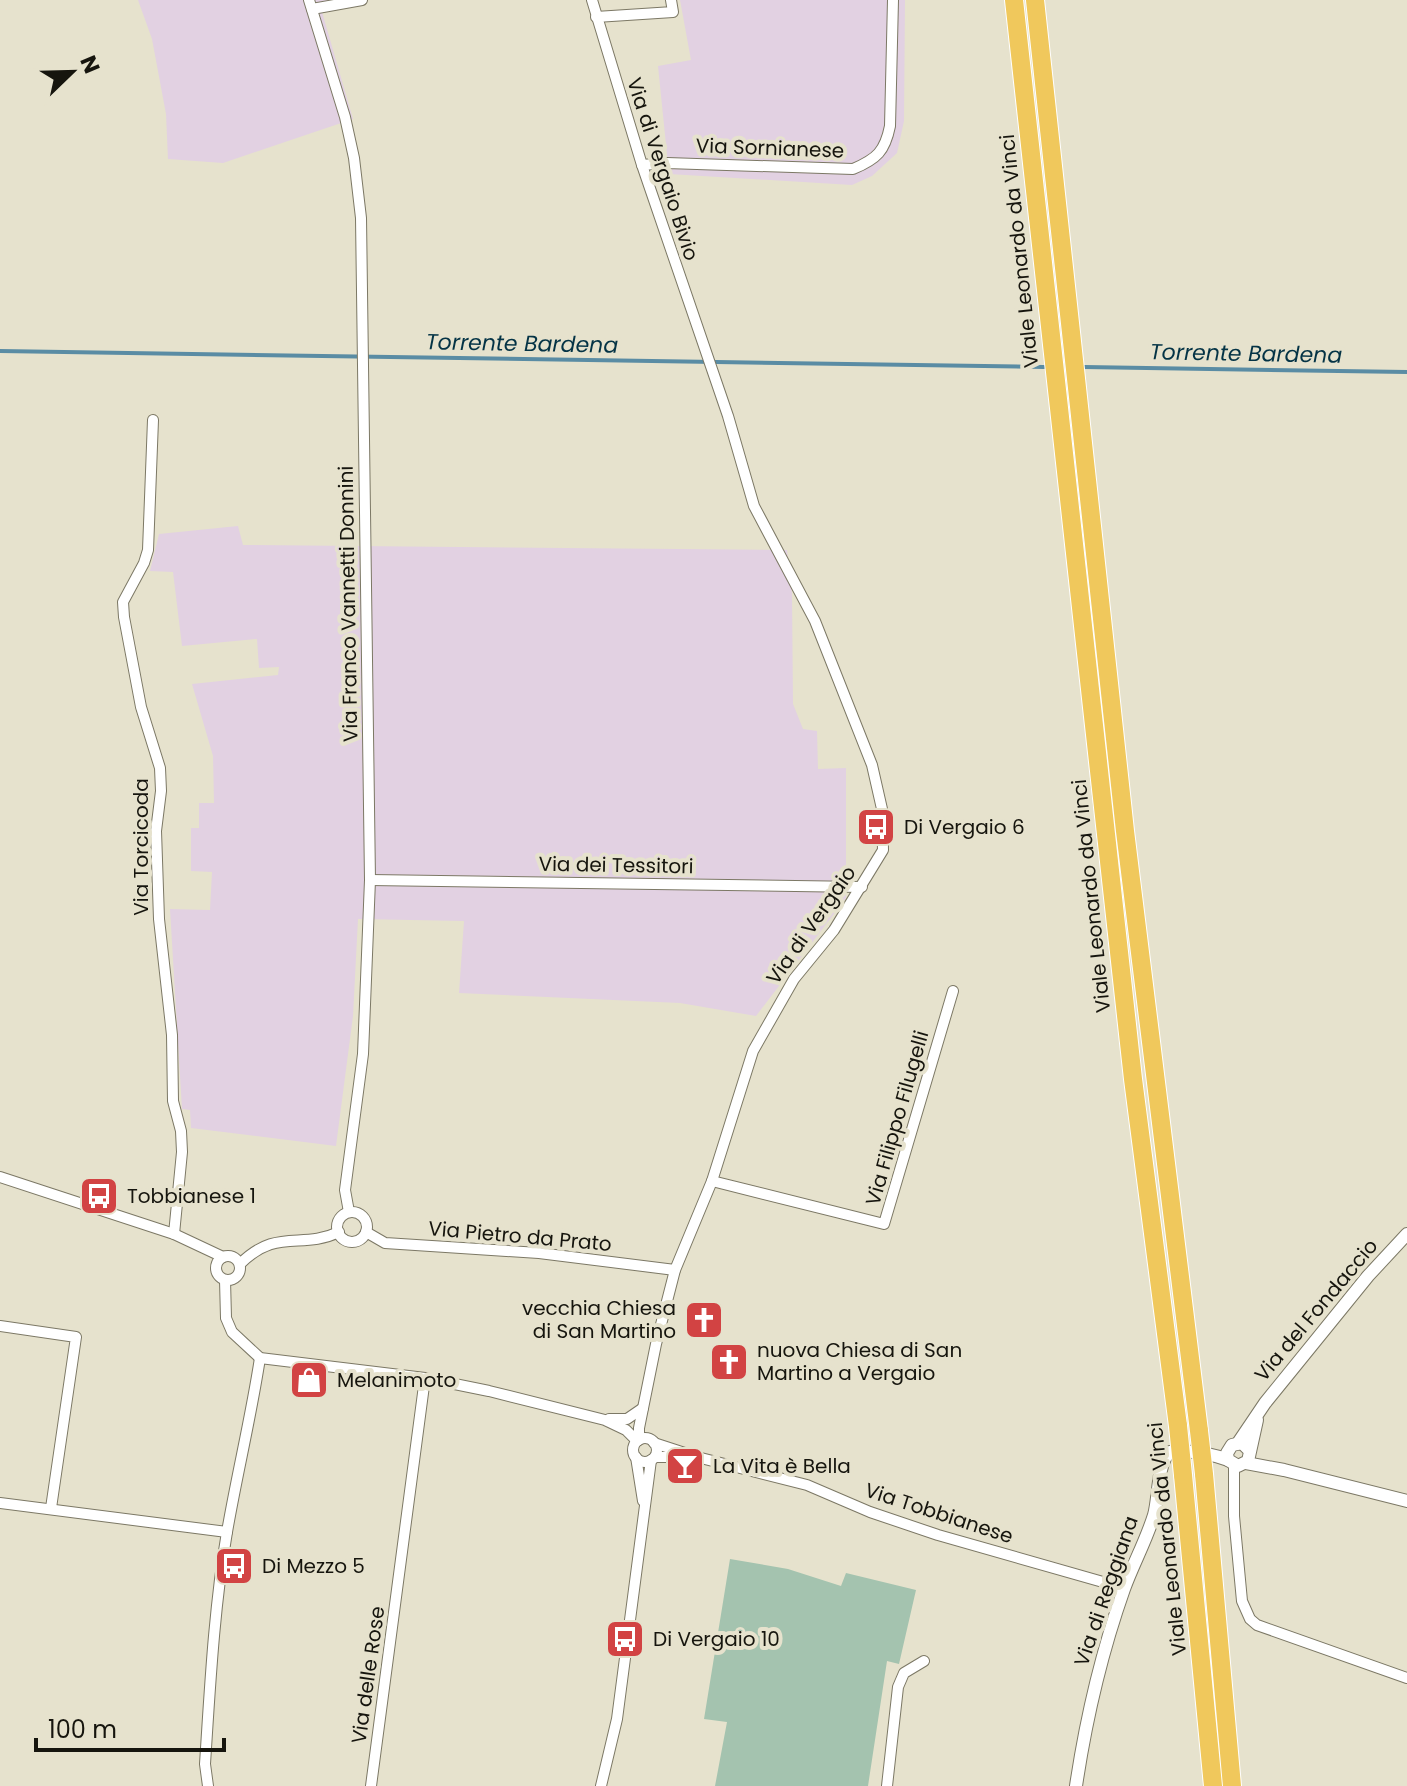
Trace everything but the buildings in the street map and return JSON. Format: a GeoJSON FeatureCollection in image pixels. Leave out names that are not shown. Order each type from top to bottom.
{"type":"FeatureCollection","features":[{"type":"Feature","properties":{"kind":"highway","name":"Viale Leonardo da Vinci"},"geometry":{"type":"LineString","coordinates":[[1014,0],[1133,1079],[1178,1426],[1213,1786]]}},
{"type":"Feature","properties":{"kind":"highway","name":"Viale Leonardo da Vinci"},"geometry":{"type":"LineString","coordinates":[[1035,0],[1125,831],[1204,1474],[1232,1786]]}},
{"type":"Feature","properties":{"kind":"street"},"geometry":{"type":"LineString","coordinates":[[310,5],[362,0]]}},
{"type":"Feature","properties":{"kind":"street","name":"Via di Vergaio Bivio"},"geometry":{"type":"LineString","coordinates":[[592,0],[642,165],[703,348]]}},
{"type":"Feature","properties":{"kind":"street"},"geometry":{"type":"LineString","coordinates":[[596,17],[673,12],[671,0]]}},
{"type":"Feature","properties":{"kind":"street","name":"Via Sornianese"},"geometry":{"type":"LineString","coordinates":[[642,165],[667,163],[853,169],[872,161],[886,143],[890,126],[893,0]]}},
{"type":"Feature","properties":{"kind":"street","name":"Via Franco Vannetti Donnini"},"geometry":{"type":"LineString","coordinates":[[310,5],[339,92],[354,158],[361,218],[370,880],[363,1054],[345,1190],[349,1212]]}},
{"type":"Feature","properties":{"kind":"street","name":"Via di Vergaio"},"geometry":{"type":"LineString","coordinates":[[644,1503],[633,1450],[638,1440],[656,1344],[675,1270],[712,1181],[753,1051],[794,979],[834,930],[883,850],[882,809],[872,765],[815,621],[754,506],[703,348]]}},
{"type":"Feature","properties":{"kind":"street","name":"Via Torcicoda"},"geometry":{"type":"LineString","coordinates":[[153,420],[148,550],[123,602],[141,707],[161,780],[156,831],[159,919],[172,1035],[173,1101],[181,1131],[182,1152],[174,1234]]}},
{"type":"Feature","properties":{"kind":"street","name":"Via dei Tessitori"},"geometry":{"type":"LineString","coordinates":[[370,880],[862,887]]}},
{"type":"Feature","properties":{"kind":"street","name":"Via Filippo Filugelli"},"geometry":{"type":"LineString","coordinates":[[712,1181],[884,1224],[953,991]]}},
{"type":"Feature","properties":{"kind":"street"},"geometry":{"type":"LineString","coordinates":[[0,1177],[174,1234],[223,1257],[234,1257],[240,1264]]}},
{"type":"Feature","properties":{"kind":"street"},"geometry":{"type":"LineString","coordinates":[[349,1212],[358,1213],[365,1219],[366,1232],[355,1241],[345,1240],[339,1232],[339,1220],[349,1212]]}},
{"type":"Feature","properties":{"kind":"street"},"geometry":{"type":"LineString","coordinates":[[223,1257],[217,1262],[216,1270],[225,1280],[237,1277],[240,1264],[270,1243],[288,1239],[323,1239],[339,1232]]}},
{"type":"Feature","properties":{"kind":"street","name":"Via Pietro da Prato"},"geometry":{"type":"LineString","coordinates":[[366,1232],[385,1243],[539,1253],[675,1270]]}},
{"type":"Feature","properties":{"kind":"street","name":"Via del Fondaccio"},"geometry":{"type":"LineString","coordinates":[[1239,1455],[1259,1413],[1368,1276],[1407,1234]]}},
{"type":"Feature","properties":{"kind":"street"},"geometry":{"type":"LineString","coordinates":[[225,1280],[226,1318],[232,1332],[260,1358],[425,1378],[605,1420],[638,1440],[647,1438],[654,1443]]}},
{"type":"Feature","properties":{"kind":"street"},"geometry":{"type":"LineString","coordinates":[[0,1326],[76,1337],[51,1508]]}},
{"type":"Feature","properties":{"kind":"street"},"geometry":{"type":"LineString","coordinates":[[208,1786],[205,1764],[217,1612],[227,1532],[247,1441],[260,1358]]}},
{"type":"Feature","properties":{"kind":"street","name":"Via delle Rose"},"geometry":{"type":"LineString","coordinates":[[371,1786],[425,1378]]}},
{"type":"Feature","properties":{"kind":"street"},"geometry":{"type":"LineString","coordinates":[[605,1420],[627,1419],[643,1408]]}},
{"type":"Feature","properties":{"kind":"street","name":"Via di Vergaio"},"geometry":{"type":"LineString","coordinates":[[601,1786],[617,1719],[644,1503],[657,1450],[654,1443]]}},
{"type":"Feature","properties":{"kind":"street","name":"Via Tobbianese"},"geometry":{"type":"LineString","coordinates":[[654,1443],[807,1485],[870,1512],[938,1535],[1124,1588]]}},
{"type":"Feature","properties":{"kind":"street","name":"Via di Reggiana"},"geometry":{"type":"LineString","coordinates":[[1076,1786],[1092,1697],[1124,1588],[1154,1516],[1166,1455],[1179,1451],[1239,1455]]}},
{"type":"Feature","properties":{"kind":"street"},"geometry":{"type":"LineString","coordinates":[[1407,1501],[1284,1470],[1239,1455],[1234,1507],[1242,1601],[1250,1619],[1257,1625],[1407,1678]]}},
{"type":"Feature","properties":{"kind":"street"},"geometry":{"type":"LineString","coordinates":[[636,1457],[643,1462],[653,1458]]}},
{"type":"Feature","properties":{"kind":"street","name":"Via Tobbianese"},"geometry":{"type":"LineString","coordinates":[[653,1458],[697,1457]]}},
{"type":"Feature","properties":{"kind":"street"},"geometry":{"type":"LineString","coordinates":[[0,1503],[227,1532]]}},
{"type":"Feature","properties":{"kind":"street"},"geometry":{"type":"LineString","coordinates":[[887,1786],[898,1687],[904,1673],[924,1661]]}},
{"type":"Feature","properties":{"kind":"shaded area"},"geometry":{"type":"Polygon","coordinates":[[[138,0],[345,0],[320,5],[353,119],[223,163],[168,159],[166,114],[152,39],[138,0]]]}},
{"type":"Feature","properties":{"kind":"shaded area"},"geometry":{"type":"Polygon","coordinates":[[[680,0],[905,0],[904,121],[897,153],[872,176],[852,185],[669,174],[658,66],[691,60],[680,0]]]}},
{"type":"Feature","properties":{"kind":"shaded area"},"geometry":{"type":"Polygon","coordinates":[[[238,526],[243,545],[787,550],[792,594],[793,704],[803,729],[817,731],[818,769],[846,768],[846,898],[756,1016],[680,1003],[459,993],[464,921],[358,919],[353,1016],[336,1146],[191,1128],[190,1110],[182,1109],[170,909],[210,910],[212,872],[191,871],[191,828],[199,828],[199,803],[214,803],[213,756],[192,684],[278,675],[279,667],[259,668],[257,639],[182,646],[173,572],[150,571],[159,534],[238,526]]]}},
{"type":"Feature","properties":{"kind":"green space"},"geometry":{"type":"Polygon","coordinates":[[[730,1559],[788,1569],[841,1586],[846,1573],[916,1590],[899,1664],[887,1661],[868,1786],[715,1786],[727,1722],[704,1719],[730,1559]]]}},
{"type":"Feature","properties":{"kind":"waterway","name":"Torrente Bardena"},"geometry":{"type":"LineString","coordinates":[[0,351],[1044,367]]}},
{"type":"Feature","properties":{"kind":"waterway","name":"Torrente Bardena"},"geometry":{"type":"LineString","coordinates":[[1084,367],[1407,372]]}},
{"type":"Feature","properties":{"kind":"place","name":"Di Vergaio 6"},"geometry":{"type":"Point","coordinates":[876,827]}},
{"type":"Feature","properties":{"kind":"place","name":"Tobbianese 1"},"geometry":{"type":"Point","coordinates":[99,1196]}},
{"type":"Feature","properties":{"kind":"place","name":"vecchia Chiesa di San Martino"},"geometry":{"type":"Point","coordinates":[704,1320]}},
{"type":"Feature","properties":{"kind":"place","name":"nuova Chiesa di San Martino a Vergaio"},"geometry":{"type":"Point","coordinates":[729,1362]}},
{"type":"Feature","properties":{"kind":"place","name":"Melanimoto"},"geometry":{"type":"Point","coordinates":[309,1380]}},
{"type":"Feature","properties":{"kind":"place","name":"La Vita è Bella"},"geometry":{"type":"Point","coordinates":[685,1466]}},
{"type":"Feature","properties":{"kind":"place","name":"Di Mezzo 5"},"geometry":{"type":"Point","coordinates":[234,1566]}},
{"type":"Feature","properties":{"kind":"place","name":"Di Vergaio 10"},"geometry":{"type":"Point","coordinates":[625,1639]}}]}
